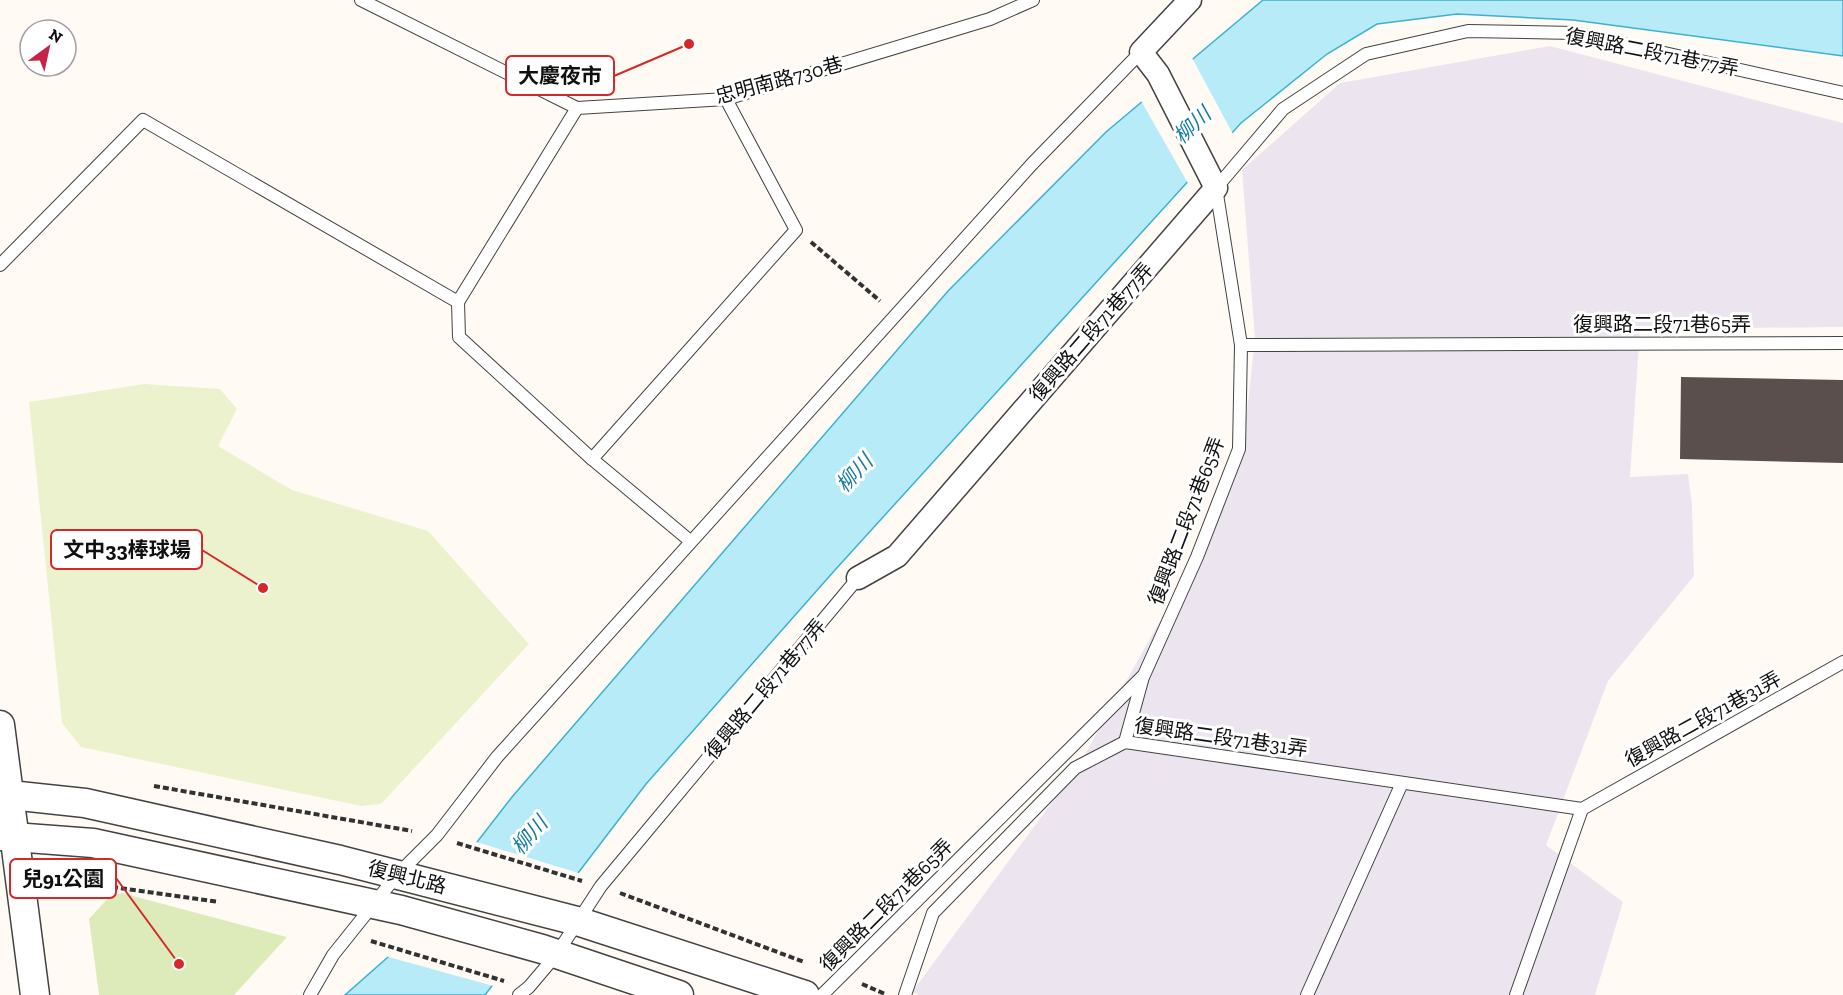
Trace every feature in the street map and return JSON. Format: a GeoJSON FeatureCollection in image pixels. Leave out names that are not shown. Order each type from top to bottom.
{"type":"FeatureCollection","features":[{"type":"Feature","properties":{"kind":"street"},"geometry":{"type":"LineString","coordinates":[[1190,0],[1141,52],[1158,74],[1215,185]]}},
{"type":"Feature","properties":{"kind":"street","name":"復興路二段71巷77弄"},"geometry":{"type":"LineString","coordinates":[[858,578],[897,556],[1215,185]]}},
{"type":"Feature","properties":{"kind":"street"},"geometry":{"type":"LineString","coordinates":[[0,725],[7,836],[35,995]]}},
{"type":"Feature","properties":{"kind":"street","name":"復興北路"},"geometry":{"type":"LineString","coordinates":[[5,795],[85,803],[340,860],[570,920],[805,995]]}},
{"type":"Feature","properties":{"kind":"street","name":"復興北路"},"geometry":{"type":"LineString","coordinates":[[7,836],[93,843],[388,907],[549,952],[679,995]]}},
{"type":"Feature","properties":{"kind":"lane"},"geometry":{"type":"LineString","coordinates":[[361,0],[577,108],[458,302],[459,337],[592,459],[689,540]]}},
{"type":"Feature","properties":{"kind":"lane","name":"忠明南路730巷"},"geometry":{"type":"LineString","coordinates":[[577,108],[726,99],[990,19],[1033,0]]}},
{"type":"Feature","properties":{"kind":"lane","name":"復興路二段71巷77弄"},"geometry":{"type":"LineString","coordinates":[[1215,185],[1283,109],[1366,54],[1468,31],[1575,33],[1843,93]]}},
{"type":"Feature","properties":{"kind":"lane"},"geometry":{"type":"LineString","coordinates":[[310,995],[333,955],[351,933],[388,907],[442,838],[497,757],[689,540],[1032,164],[1141,52]]}},
{"type":"Feature","properties":{"kind":"lane"},"geometry":{"type":"LineString","coordinates":[[592,459],[796,230],[726,99]]}},
{"type":"Feature","properties":{"kind":"lane"},"geometry":{"type":"LineString","coordinates":[[0,265],[143,120],[458,302]]}},
{"type":"Feature","properties":{"kind":"lane"},"geometry":{"type":"LineString","coordinates":[[1215,185],[1241,345]]}},
{"type":"Feature","properties":{"kind":"lane","name":"復興路二段71巷65弄"},"geometry":{"type":"LineString","coordinates":[[822,995],[1144,675],[1197,557],[1239,449],[1241,345],[1843,343]]}},
{"type":"Feature","properties":{"kind":"lane","name":"復興路二段71巷77弄"},"geometry":{"type":"LineString","coordinates":[[519,995],[529,987],[570,920],[598,885],[858,578]]}},
{"type":"Feature","properties":{"kind":"lane","name":"復興路二段71巷31弄"},"geometry":{"type":"LineString","coordinates":[[905,995],[933,913],[1075,768],[1125,742],[1582,809],[1843,662]]}},
{"type":"Feature","properties":{"kind":"lane"},"geometry":{"type":"LineString","coordinates":[[1125,742],[1144,675]]}},
{"type":"Feature","properties":{"kind":"lane"},"geometry":{"type":"LineString","coordinates":[[1308,995],[1402,783]]}},
{"type":"Feature","properties":{"kind":"lane"},"geometry":{"type":"LineString","coordinates":[[1516,995],[1582,809]]}},
{"type":"Feature","properties":{"kind":"path"},"geometry":{"type":"LineString","coordinates":[[796,230],[895,314]]}},
{"type":"Feature","properties":{"kind":"path"},"geometry":{"type":"LineString","coordinates":[[151,786],[442,838],[598,885],[889,995]]}},
{"type":"Feature","properties":{"kind":"path"},"geometry":{"type":"LineString","coordinates":[[112,887],[230,904]]}},
{"type":"Feature","properties":{"kind":"path"},"geometry":{"type":"LineString","coordinates":[[351,933],[382,945],[507,982]]}},
{"type":"Feature","properties":{"kind":"shaded area"},"geometry":{"type":"Polygon","coordinates":[[[1550,46],[1843,123],[1843,327],[1640,329],[1630,477],[1688,474],[1692,505],[1694,576],[1608,681],[1546,845],[1623,902],[1595,995],[919,995],[912,992],[1078,767],[1211,530],[1246,421],[1255,339],[1242,170],[1340,83],[1550,46]]]}},
{"type":"Feature","properties":{"kind":"green space"},"geometry":{"type":"Polygon","coordinates":[[[144,384],[220,389],[237,409],[218,446],[292,490],[428,531],[529,644],[381,804],[361,806],[81,747],[62,723],[29,402],[144,384]]]}},
{"type":"Feature","properties":{"kind":"green space"},"geometry":{"type":"Polygon","coordinates":[[[122,893],[287,937],[234,995],[99,995],[89,919],[109,897],[122,893]]]}},
{"type":"Feature","properties":{"kind":"water","name":"柳川"},"geometry":{"type":"Polygon","coordinates":[[[1263,0],[1843,0],[1843,56],[1573,20],[1457,14],[1377,24],[1327,54],[1241,123],[835,570],[646,784],[485,995],[345,995],[388,957],[512,797],[948,291],[1106,132],[1263,0]]]}},
{"type":"Feature","properties":{"kind":"pier"},"geometry":{"type":"Polygon","coordinates":[[[1191,56],[1234,136],[1189,185],[1140,99],[1191,56]]]}},
{"type":"Feature","properties":{"kind":"pier"},"geometry":{"type":"Polygon","coordinates":[[[473,841],[582,874],[497,987],[385,956],[473,841]]]}},
{"type":"Feature","properties":{"kind":"building"},"geometry":{"type":"Polygon","coordinates":[[[1681,377],[1843,380],[1843,463],[1680,459],[1681,377]]]}},
{"type":"Feature","properties":{"kind":"place","name":"大慶夜市"},"geometry":{"type":"Point","coordinates":[689,44]}},
{"type":"Feature","properties":{"kind":"place","name":"文中33棒球場"},"geometry":{"type":"Point","coordinates":[263,588]}},
{"type":"Feature","properties":{"kind":"place","name":"兒91公園"},"geometry":{"type":"Point","coordinates":[179,964]}}]}
